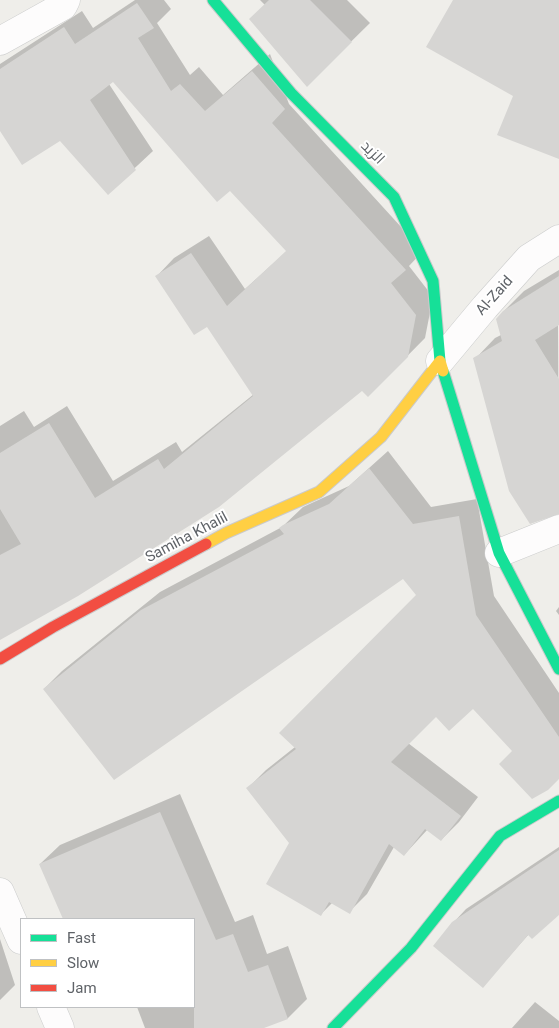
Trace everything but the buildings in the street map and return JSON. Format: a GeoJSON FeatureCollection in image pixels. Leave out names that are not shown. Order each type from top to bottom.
{"type":"FeatureCollection","features":[{"type":"Feature","properties":{"kind":"street"},"geometry":{"type":"LineString","coordinates":[[0,42],[64,6],[66,0]]}},
{"type":"Feature","properties":{"kind":"street","name":"الزيد"},"geometry":{"type":"LineString","coordinates":[[213,0],[291,92],[394,197],[433,281],[440,361],[499,553],[559,669]]}},
{"type":"Feature","properties":{"kind":"street","name":"Al-Zaid"},"geometry":{"type":"LineString","coordinates":[[440,361],[529,258],[559,239]]}},
{"type":"Feature","properties":{"kind":"street","name":"Samiha Khalil"},"geometry":{"type":"LineString","coordinates":[[0,659],[52,627],[226,533],[319,492],[381,437],[440,361]]}},
{"type":"Feature","properties":{"kind":"street"},"geometry":{"type":"LineString","coordinates":[[499,553],[559,529]]}},
{"type":"Feature","properties":{"kind":"street"},"geometry":{"type":"LineString","coordinates":[[333,1028],[411,948],[500,836],[559,801]]}},
{"type":"Feature","properties":{"kind":"street"},"geometry":{"type":"LineString","coordinates":[[0,892],[20,938]]}},
{"type":"Feature","properties":{"kind":"street"},"geometry":{"type":"LineString","coordinates":[[51,1008],[60,1028]]}},
{"type":"Feature","properties":{"kind":"traffic: fast"},"geometry":{"type":"LineString","coordinates":[[213,0],[291,93],[394,197],[433,281],[440,361]]}},
{"type":"Feature","properties":{"kind":"traffic: fast"},"geometry":{"type":"LineString","coordinates":[[443,371],[499,553],[559,669]]}},
{"type":"Feature","properties":{"kind":"traffic: fast"},"geometry":{"type":"LineString","coordinates":[[333,1028],[411,948],[500,836],[559,801]]}},
{"type":"Feature","properties":{"kind":"traffic: slow"},"geometry":{"type":"LineString","coordinates":[[206,544],[226,533],[319,492],[381,437],[440,361],[443,371]]}},
{"type":"Feature","properties":{"kind":"traffic: jam"},"geometry":{"type":"LineString","coordinates":[[0,659],[53,627],[206,544]]}}]}
